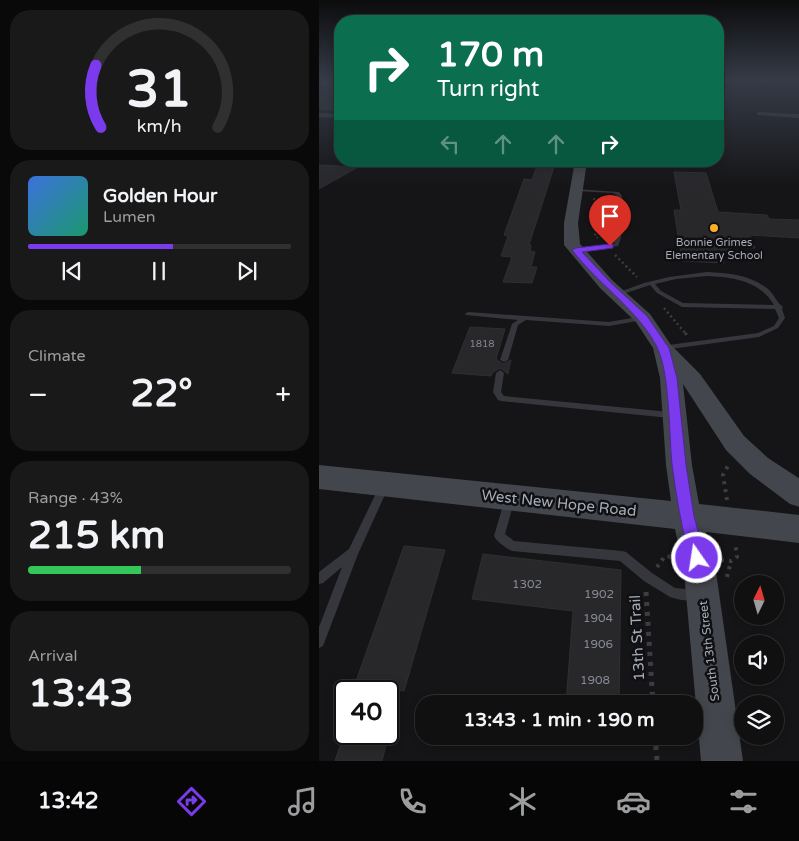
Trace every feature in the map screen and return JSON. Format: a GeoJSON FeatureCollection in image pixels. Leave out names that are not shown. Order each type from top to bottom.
{"type":"FeatureCollection","features":[{"type":"Feature","properties":{"kind":"street"},"geometry":{"type":"LineString","coordinates":[[321,116],[334,116]]}},
{"type":"Feature","properties":{"kind":"street"},"geometry":{"type":"LineString","coordinates":[[576,250],[572,245],[571,223],[585,192],[582,167]]}},
{"type":"Feature","properties":{"kind":"street","name":"South 13th Street"},"geometry":{"type":"LineString","coordinates":[[576,250],[617,294],[643,318],[663,348],[671,378],[679,465],[687,516],[700,572],[722,761]]}},
{"type":"Feature","properties":{"kind":"street"},"geometry":{"type":"LineString","coordinates":[[663,348],[691,380],[735,443],[759,466],[799,495]]}},
{"type":"Feature","properties":{"kind":"street","name":"West New Hope Road"},"geometry":{"type":"LineString","coordinates":[[319,476],[799,529]]}},
{"type":"Feature","properties":{"kind":"lane"},"geometry":{"type":"LineString","coordinates":[[576,250],[616,245],[618,238],[620,197],[612,192],[585,192]]}},
{"type":"Feature","properties":{"kind":"lane"},"geometry":{"type":"LineString","coordinates":[[617,294],[679,276],[719,274],[754,282],[769,292],[780,307],[782,318],[776,328],[759,335],[663,348]]}},
{"type":"Feature","properties":{"kind":"lane"},"geometry":{"type":"LineString","coordinates":[[652,284],[659,292],[682,305],[780,307]]}},
{"type":"Feature","properties":{"kind":"lane"},"geometry":{"type":"LineString","coordinates":[[468,314],[609,324],[643,318]]}},
{"type":"Feature","properties":{"kind":"lane"},"geometry":{"type":"LineString","coordinates":[[504,360],[515,324],[526,318]]}},
{"type":"Feature","properties":{"kind":"lane"},"geometry":{"type":"LineString","coordinates":[[500,373],[497,392],[501,398],[675,416]]}},
{"type":"Feature","properties":{"kind":"lane"},"geometry":{"type":"LineString","coordinates":[[319,642],[353,552],[385,484]]}},
{"type":"Feature","properties":{"kind":"lane"},"geometry":{"type":"LineString","coordinates":[[510,498],[499,536],[512,546],[622,556],[648,577],[674,593],[703,596]]}},
{"type":"Feature","properties":{"kind":"lane"},"geometry":{"type":"LineString","coordinates":[[319,579],[353,552]]}},
{"type":"Feature","properties":{"kind":"path"},"geometry":{"type":"LineString","coordinates":[[585,192],[597,217],[595,236],[601,242]]}},
{"type":"Feature","properties":{"kind":"path"},"geometry":{"type":"LineString","coordinates":[[611,251],[641,281]]}},
{"type":"Feature","properties":{"kind":"path"},"geometry":{"type":"LineString","coordinates":[[660,304],[688,336]]}},
{"type":"Feature","properties":{"kind":"path"},"geometry":{"type":"LineString","coordinates":[[725,491],[723,474],[727,465],[734,462]]}},
{"type":"Feature","properties":{"kind":"path"},"geometry":{"type":"LineString","coordinates":[[723,560],[731,561],[737,557],[737,550]]}},
{"type":"Feature","properties":{"kind":"path","name":"13th St Trail"},"geometry":{"type":"LineString","coordinates":[[652,695],[646,590],[648,577],[665,556],[674,557]]}},
{"type":"Feature","properties":{"kind":"path"},"geometry":{"type":"LineString","coordinates":[[656,745],[657,761]]}},
{"type":"Feature","properties":{"kind":"building"},"geometry":{"type":"Polygon","coordinates":[[[319,165],[358,167],[319,189],[319,165]]]}},
{"type":"Feature","properties":{"kind":"building"},"geometry":{"type":"Polygon","coordinates":[[[537,167],[554,167],[529,245],[531,245],[530,251],[535,252],[531,267],[537,267],[532,283],[503,282],[512,257],[501,256],[508,236],[504,235],[524,179],[532,180],[537,167]]]}},
{"type":"Feature","properties":{"kind":"building"},"geometry":{"type":"Polygon","coordinates":[[[674,172],[706,173],[718,212],[767,215],[769,219],[800,220],[800,238],[750,235],[755,248],[731,247],[732,252],[721,251],[724,263],[682,261],[674,210],[681,210],[674,172]]]}},
{"type":"Feature","properties":{"kind":"building"},"geometry":{"type":"Polygon","coordinates":[[[470,327],[505,329],[496,359],[503,364],[511,360],[508,374],[500,368],[492,373],[491,376],[452,373],[470,327]]]}},
{"type":"Feature","properties":{"kind":"building"},"geometry":{"type":"Polygon","coordinates":[[[404,546],[445,550],[404,691],[399,690],[399,680],[356,680],[404,546]]]}},
{"type":"Feature","properties":{"kind":"building"},"geometry":{"type":"Polygon","coordinates":[[[483,554],[621,570],[619,695],[567,695],[573,611],[472,599],[483,554]]]}},
{"type":"Feature","properties":{"kind":"building"},"geometry":{"type":"Polygon","coordinates":[[[340,745],[386,745],[382,761],[335,761],[340,745]]]}},
{"type":"Feature","properties":{"kind":"place","name":"Bonnie Grimes Elementary School"},"geometry":{"type":"Point","coordinates":[714,228]}},
{"type":"Feature","properties":{"kind":"route"},"geometry":{"type":"LineString","coordinates":[[610,246],[576,250],[607,284],[643,318],[663,348],[671,378],[679,465],[687,516],[697,558]]}}]}
